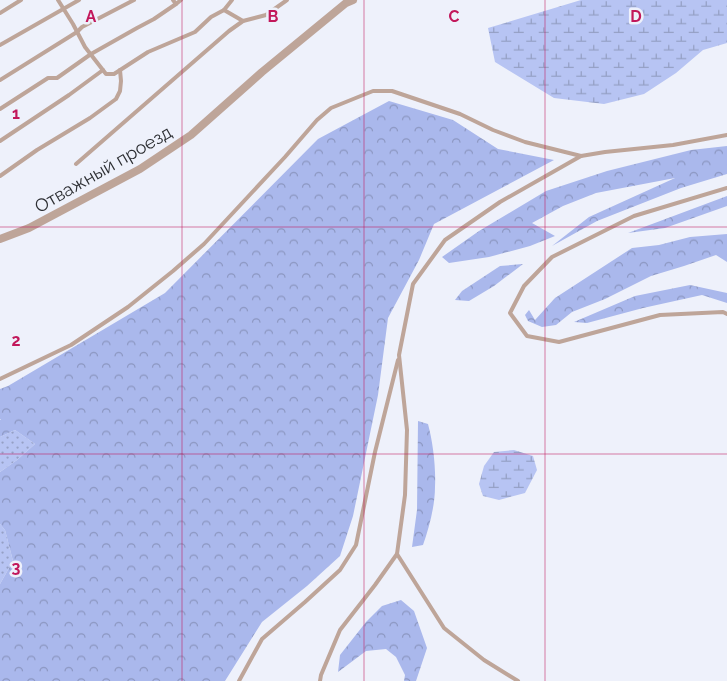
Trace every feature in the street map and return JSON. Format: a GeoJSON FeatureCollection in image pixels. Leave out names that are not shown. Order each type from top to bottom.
{"type":"FeatureCollection","features":[{"type":"Feature","properties":{"kind":"street","name":"Отважный проезд"},"geometry":{"type":"LineString","coordinates":[[0,239],[29,228],[140,169],[191,135],[262,72],[346,3],[353,0]]}},
{"type":"Feature","properties":{"kind":"lane"},"geometry":{"type":"LineString","coordinates":[[0,13],[21,0]]}},
{"type":"Feature","properties":{"kind":"lane"},"geometry":{"type":"LineString","coordinates":[[58,0],[86,47],[106,74],[114,74],[148,52],[195,32],[211,17],[224,10],[232,0]]}},
{"type":"Feature","properties":{"kind":"lane"},"geometry":{"type":"LineString","coordinates":[[0,45],[79,0]]}},
{"type":"Feature","properties":{"kind":"lane"},"geometry":{"type":"LineString","coordinates":[[0,80],[78,32],[82,27],[134,0]]}},
{"type":"Feature","properties":{"kind":"lane"},"geometry":{"type":"LineString","coordinates":[[0,109],[48,78],[57,78],[91,54],[154,19],[175,2],[181,0]]}},
{"type":"Feature","properties":{"kind":"lane"},"geometry":{"type":"LineString","coordinates":[[76,164],[222,37],[243,21],[266,15],[287,0]]}},
{"type":"Feature","properties":{"kind":"lane"},"geometry":{"type":"LineString","coordinates":[[224,10],[243,21]]}},
{"type":"Feature","properties":{"kind":"lane"},"geometry":{"type":"LineString","coordinates":[[0,141],[70,96],[103,70]]}},
{"type":"Feature","properties":{"kind":"lane"},"geometry":{"type":"LineString","coordinates":[[0,176],[116,99],[120,91],[120,70]]}},
{"type":"Feature","properties":{"kind":"lane"},"geometry":{"type":"LineString","coordinates":[[0,379],[71,346],[128,307],[204,244],[317,120],[331,108],[372,91],[392,91],[460,114],[493,130],[525,142],[581,156]]}},
{"type":"Feature","properties":{"kind":"lane"},"geometry":{"type":"LineString","coordinates":[[239,681],[262,639],[340,570],[356,545],[413,284],[445,240],[500,202],[581,156],[674,145],[727,135]]}},
{"type":"Feature","properties":{"kind":"lane"},"geometry":{"type":"LineString","coordinates":[[727,188],[634,216],[552,257],[524,286],[510,313],[526,336],[559,342],[660,315],[723,312],[727,314]]}},
{"type":"Feature","properties":{"kind":"lane"},"geometry":{"type":"LineString","coordinates":[[320,681],[340,630],[397,554],[405,495],[407,430],[399,355]]}},
{"type":"Feature","properties":{"kind":"lane"},"geometry":{"type":"LineString","coordinates":[[397,554],[444,628],[484,660],[518,681]]}},
{"type":"Feature","properties":{"kind":"green space"},"geometry":{"type":"Polygon","coordinates":[[[581,0],[727,0],[727,43],[703,50],[676,73],[644,94],[604,104],[554,98],[495,62],[488,28],[581,0]]]}},
{"type":"Feature","properties":{"kind":"green space"},"geometry":{"type":"Polygon","coordinates":[[[389,101],[453,120],[498,149],[554,160],[434,224],[419,260],[388,318],[378,395],[353,516],[340,556],[307,586],[262,622],[225,681],[0,681],[0,584],[13,561],[5,530],[0,524],[0,472],[35,444],[15,430],[0,437],[0,389],[165,293],[318,139],[389,101]]]}},
{"type":"Feature","properties":{"kind":"green space"},"geometry":{"type":"Polygon","coordinates":[[[727,146],[727,174],[681,188],[597,221],[552,246],[589,217],[675,178],[596,193],[563,206],[532,223],[555,236],[530,246],[489,257],[449,263],[442,257],[479,231],[546,191],[607,171],[691,150],[727,146]]]}},
{"type":"Feature","properties":{"kind":"green space"},"geometry":{"type":"Polygon","coordinates":[[[727,196],[727,206],[665,228],[628,233],[727,196]]]}},
{"type":"Feature","properties":{"kind":"green space"},"geometry":{"type":"Polygon","coordinates":[[[727,234],[727,262],[716,255],[651,276],[605,299],[572,312],[556,325],[542,327],[528,321],[525,315],[529,310],[535,320],[555,298],[632,248],[659,245],[690,237],[727,234]]]}},
{"type":"Feature","properties":{"kind":"green space"},"geometry":{"type":"Polygon","coordinates":[[[523,264],[494,286],[469,301],[455,300],[462,291],[500,266],[523,264]]]}},
{"type":"Feature","properties":{"kind":"green space"},"geometry":{"type":"Polygon","coordinates":[[[690,285],[727,293],[727,303],[702,295],[587,323],[574,322],[635,296],[690,285]]]}},
{"type":"Feature","properties":{"kind":"green space"},"geometry":{"type":"Polygon","coordinates":[[[418,421],[428,424],[430,431],[435,463],[435,494],[423,545],[412,547],[417,510],[418,421]]]}},
{"type":"Feature","properties":{"kind":"green space"},"geometry":{"type":"Polygon","coordinates":[[[15,430],[35,444],[0,472],[0,437],[15,430]]]}},
{"type":"Feature","properties":{"kind":"green space"},"geometry":{"type":"Polygon","coordinates":[[[514,450],[533,456],[537,470],[525,493],[499,500],[483,496],[479,484],[484,466],[494,452],[514,450]]]}},
{"type":"Feature","properties":{"kind":"green space"},"geometry":{"type":"Polygon","coordinates":[[[0,524],[5,530],[13,561],[0,584],[0,524]]]}},
{"type":"Feature","properties":{"kind":"green space"},"geometry":{"type":"Polygon","coordinates":[[[401,600],[414,611],[427,648],[416,681],[404,681],[405,675],[396,657],[386,649],[366,651],[338,672],[340,655],[366,622],[382,606],[401,600]]]}}]}
